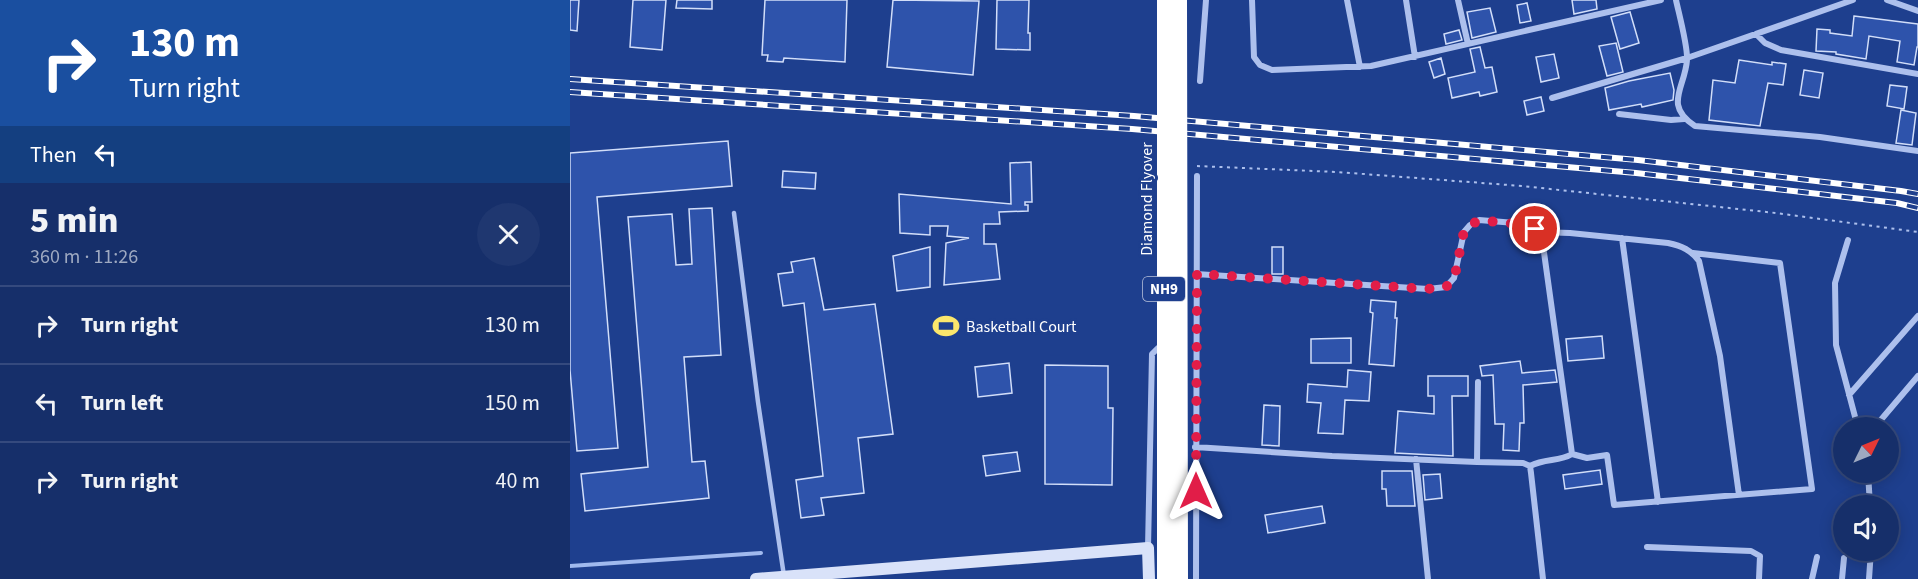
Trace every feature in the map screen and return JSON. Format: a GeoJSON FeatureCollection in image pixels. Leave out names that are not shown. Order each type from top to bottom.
{"type":"FeatureCollection","features":[{"type":"Feature","properties":{"kind":"highway","name":"Diamond Flyover"},"geometry":{"type":"LineString","coordinates":[[1165,0],[1172,579]]}},
{"type":"Feature","properties":{"kind":"highway","name":"Diamond Flyover"},"geometry":{"type":"LineString","coordinates":[[1172,579],[1179,0]]}},
{"type":"Feature","properties":{"kind":"street"},"geometry":{"type":"LineString","coordinates":[[1200,81],[1206,0]]}},
{"type":"Feature","properties":{"kind":"street"},"geometry":{"type":"LineString","coordinates":[[1252,0],[1254,57],[1260,65],[1272,70],[1371,66],[1661,0]]}},
{"type":"Feature","properties":{"kind":"street"},"geometry":{"type":"LineString","coordinates":[[1347,0],[1359,67]]}},
{"type":"Feature","properties":{"kind":"street"},"geometry":{"type":"LineString","coordinates":[[1406,0],[1415,57]]}},
{"type":"Feature","properties":{"kind":"street"},"geometry":{"type":"LineString","coordinates":[[1458,0],[1468,44]]}},
{"type":"Feature","properties":{"kind":"street"},"geometry":{"type":"LineString","coordinates":[[1676,0],[1687,58],[1677,106],[1684,118],[1695,126],[1820,137],[1918,151]]}},
{"type":"Feature","properties":{"kind":"street"},"geometry":{"type":"LineString","coordinates":[[1552,98],[1687,58],[1853,0]]}},
{"type":"Feature","properties":{"kind":"street"},"geometry":{"type":"LineString","coordinates":[[1887,0],[1918,11]]}},
{"type":"Feature","properties":{"kind":"street"},"geometry":{"type":"LineString","coordinates":[[1756,34],[1765,43],[1781,50],[1918,74]]}},
{"type":"Feature","properties":{"kind":"street"},"geometry":{"type":"LineString","coordinates":[[1619,114],[1671,120],[1684,118]]}},
{"type":"Feature","properties":{"kind":"street"},"geometry":{"type":"LineString","coordinates":[[1172,579],[1195,447],[1197,176]]}},
{"type":"Feature","properties":{"kind":"street"},"geometry":{"type":"LineString","coordinates":[[1197,274],[1428,289],[1446,287],[1454,278],[1464,232],[1470,225],[1479,220],[1515,223],[1535,229],[1542,238],[1572,454]]}},
{"type":"Feature","properties":{"kind":"street"},"geometry":{"type":"LineString","coordinates":[[1538,232],[1622,238],[1680,246],[1699,261],[1720,356],[1739,495]]}},
{"type":"Feature","properties":{"kind":"street"},"geometry":{"type":"LineString","coordinates":[[1622,238],[1658,502]]}},
{"type":"Feature","properties":{"kind":"street"},"geometry":{"type":"LineString","coordinates":[[1848,240],[1835,283],[1836,345],[1855,417]]}},
{"type":"Feature","properties":{"kind":"street"},"geometry":{"type":"LineString","coordinates":[[1530,466],[1540,461],[1566,458],[1572,454],[1587,458],[1607,455],[1614,505],[1812,489],[1780,263],[1693,254]]}},
{"type":"Feature","properties":{"kind":"street"},"geometry":{"type":"LineString","coordinates":[[1849,395],[1918,316]]}},
{"type":"Feature","properties":{"kind":"street"},"geometry":{"type":"LineString","coordinates":[[1172,579],[1148,548],[1152,354],[1158,348],[1196,348]]}},
{"type":"Feature","properties":{"kind":"street"},"geometry":{"type":"LineString","coordinates":[[1883,417],[1918,376]]}},
{"type":"Feature","properties":{"kind":"street"},"geometry":{"type":"LineString","coordinates":[[1477,462],[1479,382]]}},
{"type":"Feature","properties":{"kind":"street"},"geometry":{"type":"LineString","coordinates":[[1195,447],[1477,462],[1521,462],[1530,466]]}},
{"type":"Feature","properties":{"kind":"street"},"geometry":{"type":"LineString","coordinates":[[1416,459],[1428,579]]}},
{"type":"Feature","properties":{"kind":"street"},"geometry":{"type":"LineString","coordinates":[[1530,466],[1543,579]]}},
{"type":"Feature","properties":{"kind":"street"},"geometry":{"type":"LineString","coordinates":[[1647,547],[1751,551],[1760,556],[1759,579]]}},
{"type":"Feature","properties":{"kind":"street"},"geometry":{"type":"LineString","coordinates":[[756,579],[1148,548]]}},
{"type":"Feature","properties":{"kind":"street"},"geometry":{"type":"LineString","coordinates":[[1812,579],[1817,557]]}},
{"type":"Feature","properties":{"kind":"street"},"geometry":{"type":"LineString","coordinates":[[1842,579],[1844,561]]}},
{"type":"Feature","properties":{"kind":"street"},"geometry":{"type":"LineString","coordinates":[[1869,579],[1870,561]]}},
{"type":"Feature","properties":{"kind":"lane"},"geometry":{"type":"LineString","coordinates":[[734,213],[758,402],[784,578]]}},
{"type":"Feature","properties":{"kind":"path"},"geometry":{"type":"LineString","coordinates":[[1197,166],[1337,172],[1522,186],[1776,213],[1918,232]]}},
{"type":"Feature","properties":{"kind":"building"},"geometry":{"type":"Polygon","coordinates":[[[570,0],[579,0],[577,31],[570,30],[570,0]]]}},
{"type":"Feature","properties":{"kind":"building"},"geometry":{"type":"Polygon","coordinates":[[[633,0],[666,0],[662,50],[630,47],[633,0]]]}},
{"type":"Feature","properties":{"kind":"building"},"geometry":{"type":"Polygon","coordinates":[[[677,0],[712,0],[712,9],[676,8],[677,0]]]}},
{"type":"Feature","properties":{"kind":"building"},"geometry":{"type":"Polygon","coordinates":[[[765,0],[847,0],[845,62],[784,58],[783,62],[767,61],[768,55],[762,55],[765,0]]]}},
{"type":"Feature","properties":{"kind":"building"},"geometry":{"type":"Polygon","coordinates":[[[893,0],[979,1],[973,75],[887,67],[893,0]]]}},
{"type":"Feature","properties":{"kind":"building"},"geometry":{"type":"Polygon","coordinates":[[[997,0],[1029,0],[1030,50],[996,49],[997,0]]]}},
{"type":"Feature","properties":{"kind":"building"},"geometry":{"type":"Polygon","coordinates":[[[1572,0],[1596,0],[1597,9],[1574,14],[1572,0]]]}},
{"type":"Feature","properties":{"kind":"building"},"geometry":{"type":"Polygon","coordinates":[[[1527,3],[1531,21],[1520,23],[1517,5],[1527,3]]]}},
{"type":"Feature","properties":{"kind":"building"},"geometry":{"type":"Polygon","coordinates":[[[1490,8],[1496,32],[1472,38],[1467,12],[1490,8]]]}},
{"type":"Feature","properties":{"kind":"building"},"geometry":{"type":"Polygon","coordinates":[[[1630,12],[1639,43],[1620,49],[1611,17],[1630,12]]]}},
{"type":"Feature","properties":{"kind":"building"},"geometry":{"type":"Polygon","coordinates":[[[1854,16],[1918,24],[1918,47],[1914,65],[1897,62],[1900,41],[1869,36],[1866,59],[1836,54],[1836,52],[1816,51],[1817,29],[1852,36],[1854,16]]]}},
{"type":"Feature","properties":{"kind":"building"},"geometry":{"type":"Polygon","coordinates":[[[1459,30],[1462,40],[1446,44],[1444,34],[1459,30]]]}},
{"type":"Feature","properties":{"kind":"building"},"geometry":{"type":"Polygon","coordinates":[[[1616,43],[1623,72],[1607,76],[1599,46],[1616,43]]]}},
{"type":"Feature","properties":{"kind":"building"},"geometry":{"type":"Polygon","coordinates":[[[1480,47],[1485,68],[1492,67],[1497,92],[1480,96],[1479,92],[1452,98],[1448,78],[1475,72],[1470,49],[1480,47]]]}},
{"type":"Feature","properties":{"kind":"building"},"geometry":{"type":"Polygon","coordinates":[[[1554,54],[1559,78],[1541,82],[1536,57],[1554,54]]]}},
{"type":"Feature","properties":{"kind":"building"},"geometry":{"type":"Polygon","coordinates":[[[1441,58],[1445,74],[1434,78],[1429,62],[1441,58]]]}},
{"type":"Feature","properties":{"kind":"building"},"geometry":{"type":"Polygon","coordinates":[[[1739,60],[1772,65],[1772,62],[1786,64],[1783,85],[1768,83],[1760,126],[1709,120],[1713,80],[1735,83],[1739,60]]]}},
{"type":"Feature","properties":{"kind":"building"},"geometry":{"type":"Polygon","coordinates":[[[1804,70],[1823,73],[1819,98],[1800,95],[1804,70]]]}},
{"type":"Feature","properties":{"kind":"building"},"geometry":{"type":"Polygon","coordinates":[[[1670,73],[1674,90],[1673,100],[1642,107],[1641,104],[1609,110],[1605,88],[1670,73]]]}},
{"type":"Feature","properties":{"kind":"building"},"geometry":{"type":"Polygon","coordinates":[[[1890,85],[1907,87],[1904,109],[1887,106],[1890,85]]]}},
{"type":"Feature","properties":{"kind":"building"},"geometry":{"type":"Polygon","coordinates":[[[1541,97],[1544,111],[1527,115],[1524,101],[1541,97]]]}},
{"type":"Feature","properties":{"kind":"building"},"geometry":{"type":"Polygon","coordinates":[[[1901,110],[1916,113],[1912,145],[1896,143],[1901,110]]]}},
{"type":"Feature","properties":{"kind":"building"},"geometry":{"type":"Polygon","coordinates":[[[728,141],[732,186],[597,197],[618,448],[577,451],[570,370],[570,153],[728,141]]]}},
{"type":"Feature","properties":{"kind":"building"},"geometry":{"type":"Polygon","coordinates":[[[1031,162],[1032,202],[1025,202],[1025,205],[1028,205],[1028,211],[999,212],[1000,224],[984,224],[984,244],[996,244],[1000,279],[944,285],[946,243],[969,238],[947,236],[948,226],[930,226],[930,235],[900,233],[899,194],[1011,204],[1010,163],[1031,162]]]}},
{"type":"Feature","properties":{"kind":"building"},"geometry":{"type":"Polygon","coordinates":[[[783,171],[816,173],[815,189],[782,187],[783,171]]]}},
{"type":"Feature","properties":{"kind":"building"},"geometry":{"type":"Polygon","coordinates":[[[712,208],[721,355],[684,357],[692,462],[705,461],[709,498],[585,511],[581,474],[648,467],[628,217],[672,214],[676,265],[692,264],[689,209],[712,208]]]}},
{"type":"Feature","properties":{"kind":"building"},"geometry":{"type":"Polygon","coordinates":[[[930,247],[930,287],[897,291],[893,256],[930,247]]]}},
{"type":"Feature","properties":{"kind":"building"},"geometry":{"type":"Polygon","coordinates":[[[1272,247],[1283,247],[1283,274],[1272,274],[1272,247]]]}},
{"type":"Feature","properties":{"kind":"building"},"geometry":{"type":"Polygon","coordinates":[[[814,258],[824,310],[875,304],[893,434],[858,438],[864,493],[821,498],[824,515],[801,518],[796,480],[823,476],[804,303],[783,306],[778,274],[793,272],[791,262],[814,258]]]}},
{"type":"Feature","properties":{"kind":"building"},"geometry":{"type":"Polygon","coordinates":[[[1371,300],[1396,302],[1394,366],[1369,364],[1373,313],[1370,312],[1371,300]]]}},
{"type":"Feature","properties":{"kind":"building"},"geometry":{"type":"Polygon","coordinates":[[[1602,336],[1604,358],[1568,361],[1566,339],[1602,336]]]}},
{"type":"Feature","properties":{"kind":"building"},"geometry":{"type":"Polygon","coordinates":[[[1351,338],[1351,363],[1311,363],[1311,339],[1351,338]]]}},
{"type":"Feature","properties":{"kind":"building"},"geometry":{"type":"Polygon","coordinates":[[[1520,361],[1522,373],[1555,370],[1557,382],[1523,385],[1524,423],[1520,423],[1519,451],[1503,450],[1504,424],[1495,424],[1493,375],[1482,376],[1480,366],[1520,361]]]}},
{"type":"Feature","properties":{"kind":"building"},"geometry":{"type":"Polygon","coordinates":[[[1009,363],[1012,393],[978,397],[975,367],[1009,363]]]}},
{"type":"Feature","properties":{"kind":"building"},"geometry":{"type":"Polygon","coordinates":[[[1045,365],[1108,366],[1108,408],[1113,408],[1112,485],[1045,484],[1045,365]]]}},
{"type":"Feature","properties":{"kind":"building"},"geometry":{"type":"Polygon","coordinates":[[[1348,370],[1371,372],[1369,401],[1345,400],[1343,434],[1318,433],[1321,403],[1307,402],[1308,384],[1347,387],[1348,370]]]}},
{"type":"Feature","properties":{"kind":"building"},"geometry":{"type":"Polygon","coordinates":[[[1428,376],[1468,376],[1468,396],[1452,396],[1453,456],[1395,453],[1398,411],[1434,414],[1434,396],[1428,396],[1428,376]]]}},
{"type":"Feature","properties":{"kind":"building"},"geometry":{"type":"Polygon","coordinates":[[[1264,405],[1280,406],[1279,446],[1262,445],[1264,405]]]}},
{"type":"Feature","properties":{"kind":"building"},"geometry":{"type":"Polygon","coordinates":[[[1017,452],[1020,471],[986,476],[983,456],[1017,452]]]}},
{"type":"Feature","properties":{"kind":"building"},"geometry":{"type":"Polygon","coordinates":[[[1600,470],[1602,484],[1565,489],[1563,475],[1600,470]]]}},
{"type":"Feature","properties":{"kind":"building"},"geometry":{"type":"Polygon","coordinates":[[[1382,471],[1412,471],[1415,506],[1387,506],[1386,489],[1382,489],[1382,471]]]}},
{"type":"Feature","properties":{"kind":"building"},"geometry":{"type":"Polygon","coordinates":[[[1440,474],[1442,498],[1425,500],[1423,475],[1440,474]]]}},
{"type":"Feature","properties":{"kind":"building"},"geometry":{"type":"Polygon","coordinates":[[[1322,506],[1325,523],[1268,533],[1265,515],[1322,506]]]}},
{"type":"Feature","properties":{"kind":"waterway"},"geometry":{"type":"LineString","coordinates":[[570,566],[761,553]]}},
{"type":"Feature","properties":{"kind":"railway"},"geometry":{"type":"LineString","coordinates":[[570,79],[1134,116],[1638,160],[1918,194]]}},
{"type":"Feature","properties":{"kind":"railway"},"geometry":{"type":"LineString","coordinates":[[570,92],[1132,129],[1636,173],[1897,203],[1918,208]]}},
{"type":"Feature","properties":{"kind":"place","name":"Basketball Court"},"geometry":{"type":"Point","coordinates":[946,326]}},
{"type":"Feature","properties":{"kind":"route"},"geometry":{"type":"LineString","coordinates":[[1196,491],[1197,274],[1428,289],[1446,287],[1454,278],[1464,232],[1470,225],[1479,220],[1515,223],[1535,229]]}}]}
